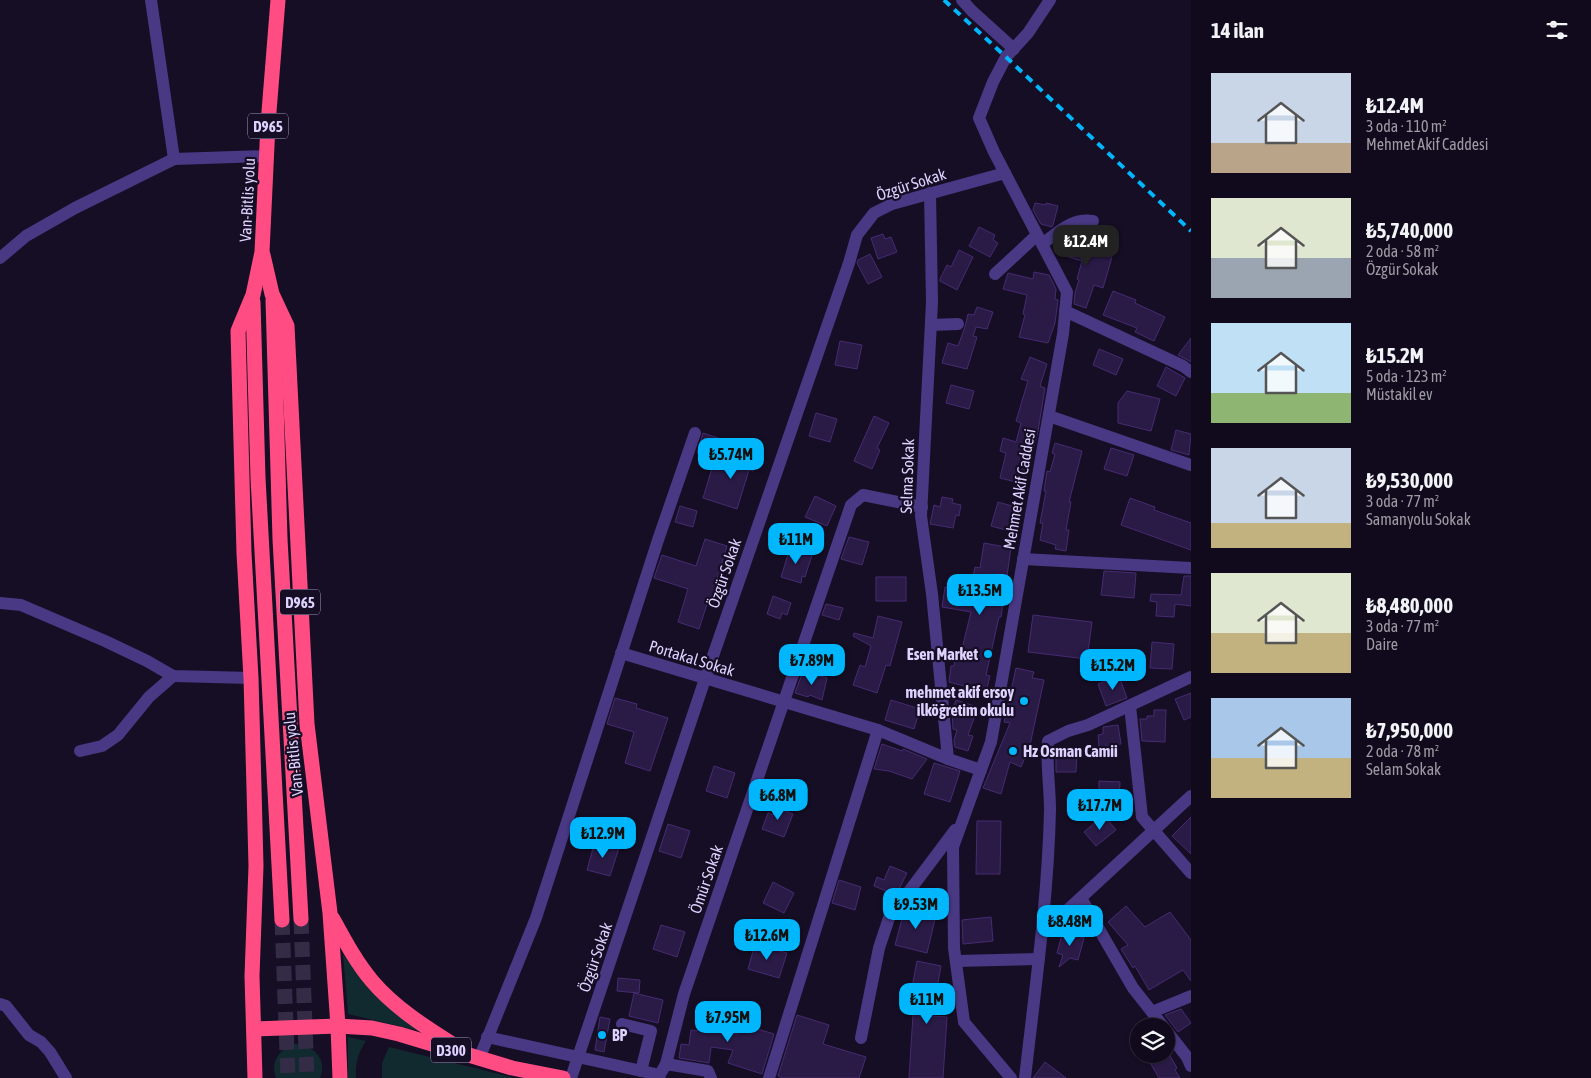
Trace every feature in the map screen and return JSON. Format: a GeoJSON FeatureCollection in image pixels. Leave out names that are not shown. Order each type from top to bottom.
{"type":"FeatureCollection","features":[{"type":"Feature","properties":{"kind":"highway","name":"Van-Bitlis yolu"},"geometry":{"type":"LineString","coordinates":[[254,1076],[252,966],[256,866],[238,331],[253,295],[262,252],[266,156],[278,0]]}},
{"type":"Feature","properties":{"kind":"highway","name":"Van-Bitlis yolu"},"geometry":{"type":"LineString","coordinates":[[262,252],[272,294],[287,326],[307,724],[330,913],[340,1078]]}},
{"type":"Feature","properties":{"kind":"highway"},"geometry":{"type":"LineString","coordinates":[[272,294],[280,539],[302,919]]}},
{"type":"Feature","properties":{"kind":"highway"},"geometry":{"type":"LineString","coordinates":[[253,295],[258,478],[282,920]]}},
{"type":"Feature","properties":{"kind":"highway"},"geometry":{"type":"LineString","coordinates":[[330,913],[353,955],[373,982],[402,1009],[443,1038],[476,1058]]}},
{"type":"Feature","properties":{"kind":"highway"},"geometry":{"type":"LineString","coordinates":[[254,1029],[338,1026]]}},
{"type":"Feature","properties":{"kind":"highway","name":"D300"},"geometry":{"type":"LineString","coordinates":[[338,1026],[372,1028],[386,1031],[512,1068],[563,1078]]}},
{"type":"Feature","properties":{"kind":"street"},"geometry":{"type":"LineString","coordinates":[[151,0],[174,159]]}},
{"type":"Feature","properties":{"kind":"street"},"geometry":{"type":"LineString","coordinates":[[962,0],[1010,53]]}},
{"type":"Feature","properties":{"kind":"street","name":"Mehmet Akif Caddesi"},"geometry":{"type":"LineString","coordinates":[[1011,1078],[964,1022],[954,948],[953,847],[991,742],[1063,334],[1067,292],[994,152],[980,118],[993,82],[1010,53],[1028,33],[1050,0]]}},
{"type":"Feature","properties":{"kind":"street"},"geometry":{"type":"LineString","coordinates":[[0,258],[26,236],[75,208],[174,159],[266,156]]}},
{"type":"Feature","properties":{"kind":"street","name":"Özgür Sokak"},"geometry":{"type":"LineString","coordinates":[[571,1078],[857,235],[874,213],[892,204],[1005,173]]}},
{"type":"Feature","properties":{"kind":"street","name":"Selma Sokak"},"geometry":{"type":"LineString","coordinates":[[930,193],[932,302],[921,516],[932,594],[948,759]]}},
{"type":"Feature","properties":{"kind":"street"},"geometry":{"type":"LineString","coordinates":[[995,274],[1040,239],[1074,221],[1093,221]]}},
{"type":"Feature","properties":{"kind":"street"},"geometry":{"type":"LineString","coordinates":[[1065,311],[1183,366],[1191,372]]}},
{"type":"Feature","properties":{"kind":"street"},"geometry":{"type":"LineString","coordinates":[[931,325],[958,324]]}},
{"type":"Feature","properties":{"kind":"street"},"geometry":{"type":"LineString","coordinates":[[1049,416],[1191,465]]}},
{"type":"Feature","properties":{"kind":"street"},"geometry":{"type":"LineString","coordinates":[[476,1058],[487,1037],[536,918],[658,540],[695,433]]}},
{"type":"Feature","properties":{"kind":"street","name":"Ömür Sokak"},"geometry":{"type":"LineString","coordinates":[[663,1067],[684,994],[851,505],[864,495],[922,507]]}},
{"type":"Feature","properties":{"kind":"street"},"geometry":{"type":"LineString","coordinates":[[1023,559],[1191,568]]}},
{"type":"Feature","properties":{"kind":"street"},"geometry":{"type":"LineString","coordinates":[[0,603],[21,605],[105,641],[173,676],[251,678]]}},
{"type":"Feature","properties":{"kind":"street","name":"Portakal Sokak"},"geometry":{"type":"LineString","coordinates":[[621,653],[878,730],[948,759],[981,770]]}},
{"type":"Feature","properties":{"kind":"street"},"geometry":{"type":"LineString","coordinates":[[80,751],[102,746],[118,735],[149,698],[173,676]]}},
{"type":"Feature","properties":{"kind":"street"},"geometry":{"type":"LineString","coordinates":[[1025,1078],[1043,923],[1050,809],[1047,760],[1048,742],[1068,731],[1088,725],[1191,677]]}},
{"type":"Feature","properties":{"kind":"street"},"geometry":{"type":"LineString","coordinates":[[1130,706],[1142,817],[1191,873]]}},
{"type":"Feature","properties":{"kind":"street"},"geometry":{"type":"LineString","coordinates":[[769,1078],[878,730]]}},
{"type":"Feature","properties":{"kind":"street"},"geometry":{"type":"LineString","coordinates":[[1043,923],[1061,916],[1191,796]]}},
{"type":"Feature","properties":{"kind":"street"},"geometry":{"type":"LineString","coordinates":[[861,1038],[879,948],[889,918],[963,819]]}},
{"type":"Feature","properties":{"kind":"street"},"geometry":{"type":"LineString","coordinates":[[1081,898],[1134,988],[1157,1018]]}},
{"type":"Feature","properties":{"kind":"street"},"geometry":{"type":"LineString","coordinates":[[956,961],[1039,959]]}},
{"type":"Feature","properties":{"kind":"street"},"geometry":{"type":"LineString","coordinates":[[1152,1012],[1191,996]]}},
{"type":"Feature","properties":{"kind":"street"},"geometry":{"type":"LineString","coordinates":[[0,1004],[6,1006],[29,1035],[41,1042],[50,1052],[66,1078]]}},
{"type":"Feature","properties":{"kind":"street"},"geometry":{"type":"LineString","coordinates":[[622,1024],[651,1031],[641,1071]]}},
{"type":"Feature","properties":{"kind":"street"},"geometry":{"type":"LineString","coordinates":[[487,1037],[641,1071],[663,1067],[708,1071],[711,1078]]}},
{"type":"Feature","properties":{"kind":"street"},"geometry":{"type":"LineString","coordinates":[[1175,1042],[1187,1057],[1191,1066]]}},
{"type":"Feature","properties":{"kind":"street"},"geometry":{"type":"LineString","coordinates":[[647,1048],[663,1067]]}},
{"type":"Feature","properties":{"kind":"green space"},"geometry":{"type":"Polygon","coordinates":[[[343,954],[369,987],[420,1031],[348,1014],[343,954]]]}},
{"type":"Feature","properties":{"kind":"green space"},"geometry":{"type":"Polygon","coordinates":[[[348,1037],[366,1041],[358,1058],[356,1078],[348,1078],[348,1037]]]}},
{"type":"Feature","properties":{"kind":"green space"},"geometry":{"type":"Polygon","coordinates":[[[295,1044],[308,1047],[317,1054],[322,1065],[320,1078],[276,1078],[274,1067],[277,1057],[284,1049],[295,1044]]]}},
{"type":"Feature","properties":{"kind":"green space"},"geometry":{"type":"Polygon","coordinates":[[[389,1047],[515,1078],[382,1078],[382,1063],[389,1047]]]}},
{"type":"Feature","properties":{"kind":"building"},"geometry":{"type":"Polygon","coordinates":[[[1035,203],[1058,206],[1052,227],[1041,224],[1033,210],[1035,203]]]}},
{"type":"Feature","properties":{"kind":"building"},"geometry":{"type":"Polygon","coordinates":[[[979,227],[995,235],[993,240],[998,243],[990,257],[969,246],[979,227]]]}},
{"type":"Feature","properties":{"kind":"building"},"geometry":{"type":"Polygon","coordinates":[[[1073,232],[1087,236],[1083,248],[1112,257],[1103,288],[1094,285],[1086,308],[1074,304],[1079,280],[1077,279],[1082,261],[1059,254],[1064,238],[1073,232]]]}},
{"type":"Feature","properties":{"kind":"building"},"geometry":{"type":"Polygon","coordinates":[[[883,234],[885,239],[891,237],[897,252],[878,259],[871,238],[883,234]]]}},
{"type":"Feature","properties":{"kind":"building"},"geometry":{"type":"Polygon","coordinates":[[[959,250],[973,257],[957,290],[940,281],[940,279],[947,265],[951,267],[959,250]]]}},
{"type":"Feature","properties":{"kind":"building"},"geometry":{"type":"Polygon","coordinates":[[[870,254],[882,277],[868,284],[857,263],[858,260],[870,254]]]}},
{"type":"Feature","properties":{"kind":"building"},"geometry":{"type":"Polygon","coordinates":[[[1034,272],[1049,275],[1056,289],[1055,299],[1058,300],[1055,323],[1048,343],[1019,337],[1025,315],[1023,314],[1027,295],[1003,289],[1008,273],[1033,279],[1034,272]]]}},
{"type":"Feature","properties":{"kind":"building"},"geometry":{"type":"Polygon","coordinates":[[[1113,291],[1136,300],[1135,303],[1165,317],[1154,341],[1135,332],[1137,328],[1103,315],[1113,291]]]}},
{"type":"Feature","properties":{"kind":"building"},"geometry":{"type":"Polygon","coordinates":[[[977,307],[993,312],[987,329],[976,327],[973,336],[977,337],[967,369],[942,363],[948,343],[958,346],[968,314],[974,315],[977,307]]]}},
{"type":"Feature","properties":{"kind":"building"},"geometry":{"type":"Polygon","coordinates":[[[1191,338],[1191,362],[1178,355],[1191,338]]]}},
{"type":"Feature","properties":{"kind":"building"},"geometry":{"type":"Polygon","coordinates":[[[840,341],[862,345],[857,369],[835,365],[840,341]]]}},
{"type":"Feature","properties":{"kind":"building"},"geometry":{"type":"Polygon","coordinates":[[[1099,349],[1123,359],[1116,375],[1093,365],[1099,349]]]}},
{"type":"Feature","properties":{"kind":"building"},"geometry":{"type":"Polygon","coordinates":[[[1030,357],[1047,364],[1040,386],[1045,388],[1038,431],[1024,484],[1000,478],[1006,453],[1000,451],[1003,438],[1016,442],[1021,423],[1016,421],[1028,381],[1021,379],[1030,357]]]}},
{"type":"Feature","properties":{"kind":"building"},"geometry":{"type":"Polygon","coordinates":[[[1166,367],[1185,378],[1176,396],[1157,386],[1166,367]]]}},
{"type":"Feature","properties":{"kind":"building"},"geometry":{"type":"Polygon","coordinates":[[[951,385],[974,391],[969,409],[946,403],[951,385]]]}},
{"type":"Feature","properties":{"kind":"building"},"geometry":{"type":"Polygon","coordinates":[[[1127,391],[1160,399],[1151,431],[1118,423],[1118,403],[1127,391]]]}},
{"type":"Feature","properties":{"kind":"building"},"geometry":{"type":"Polygon","coordinates":[[[816,413],[837,419],[830,442],[809,436],[816,413]]]}},
{"type":"Feature","properties":{"kind":"building"},"geometry":{"type":"Polygon","coordinates":[[[874,416],[889,423],[877,448],[880,450],[872,469],[854,461],[874,416]]]}},
{"type":"Feature","properties":{"kind":"building"},"geometry":{"type":"Polygon","coordinates":[[[1176,430],[1191,434],[1189,455],[1171,450],[1176,430]]]}},
{"type":"Feature","properties":{"kind":"building"},"geometry":{"type":"Polygon","coordinates":[[[703,433],[721,439],[714,459],[697,453],[703,433]]]}},
{"type":"Feature","properties":{"kind":"building"},"geometry":{"type":"Polygon","coordinates":[[[1055,443],[1082,451],[1069,502],[1071,502],[1066,530],[1069,530],[1066,551],[1055,549],[1056,545],[1040,540],[1043,523],[1040,523],[1046,491],[1044,491],[1047,471],[1050,472],[1055,454],[1052,453],[1055,443]]]}},
{"type":"Feature","properties":{"kind":"building"},"geometry":{"type":"Polygon","coordinates":[[[739,447],[758,452],[753,471],[749,470],[737,509],[703,498],[713,465],[732,470],[739,447]]]}},
{"type":"Feature","properties":{"kind":"building"},"geometry":{"type":"Polygon","coordinates":[[[1111,448],[1134,455],[1127,476],[1104,469],[1111,448]]]}},
{"type":"Feature","properties":{"kind":"building"},"geometry":{"type":"Polygon","coordinates":[[[815,496],[836,506],[827,526],[805,517],[815,496]]]}},
{"type":"Feature","properties":{"kind":"building"},"geometry":{"type":"Polygon","coordinates":[[[942,497],[953,499],[952,503],[961,505],[959,516],[956,515],[953,528],[930,524],[934,505],[940,507],[942,497]]]}},
{"type":"Feature","properties":{"kind":"building"},"geometry":{"type":"Polygon","coordinates":[[[1130,498],[1155,507],[1154,510],[1191,523],[1191,550],[1121,525],[1130,498]]]}},
{"type":"Feature","properties":{"kind":"building"},"geometry":{"type":"Polygon","coordinates":[[[998,502],[1019,508],[1013,532],[991,526],[998,502]]]}},
{"type":"Feature","properties":{"kind":"building"},"geometry":{"type":"Polygon","coordinates":[[[680,506],[697,511],[693,527],[675,522],[680,506]]]}},
{"type":"Feature","properties":{"kind":"building"},"geometry":{"type":"Polygon","coordinates":[[[849,537],[869,542],[862,565],[841,559],[849,537]]]}},
{"type":"Feature","properties":{"kind":"building"},"geometry":{"type":"Polygon","coordinates":[[[705,539],[727,546],[718,580],[710,601],[708,601],[699,629],[678,622],[688,589],[654,578],[662,555],[696,566],[705,539]]]}},
{"type":"Feature","properties":{"kind":"building"},"geometry":{"type":"Polygon","coordinates":[[[984,543],[1011,548],[1001,617],[999,617],[986,675],[990,676],[986,692],[949,682],[951,666],[954,666],[955,660],[959,661],[971,612],[942,607],[945,587],[970,592],[975,567],[980,568],[984,543]]]}},
{"type":"Feature","properties":{"kind":"building"},"geometry":{"type":"Polygon","coordinates":[[[790,548],[812,555],[805,577],[802,576],[801,583],[781,577],[790,548]]]}},
{"type":"Feature","properties":{"kind":"building"},"geometry":{"type":"Polygon","coordinates":[[[1104,571],[1136,573],[1134,598],[1101,595],[1104,571]]]}},
{"type":"Feature","properties":{"kind":"building"},"geometry":{"type":"Polygon","coordinates":[[[1184,576],[1191,576],[1191,606],[1175,604],[1174,617],[1156,616],[1157,602],[1150,601],[1151,594],[1181,595],[1184,576]]]}},
{"type":"Feature","properties":{"kind":"building"},"geometry":{"type":"Polygon","coordinates":[[[876,577],[906,577],[906,601],[876,601],[876,577]]]}},
{"type":"Feature","properties":{"kind":"building"},"geometry":{"type":"Polygon","coordinates":[[[773,596],[791,603],[787,615],[782,613],[780,619],[767,614],[773,596]]]}},
{"type":"Feature","properties":{"kind":"building"},"geometry":{"type":"Polygon","coordinates":[[[826,604],[843,608],[839,620],[822,615],[826,604]]]}},
{"type":"Feature","properties":{"kind":"building"},"geometry":{"type":"Polygon","coordinates":[[[1033,615],[1092,622],[1087,659],[1028,652],[1033,615]]]}},
{"type":"Feature","properties":{"kind":"building"},"geometry":{"type":"Polygon","coordinates":[[[878,616],[902,622],[890,666],[886,665],[877,693],[853,685],[860,665],[865,667],[871,646],[853,636],[854,633],[873,638],[878,616]]]}},
{"type":"Feature","properties":{"kind":"building"},"geometry":{"type":"Polygon","coordinates":[[[1152,642],[1174,644],[1172,669],[1150,668],[1152,642]]]}},
{"type":"Feature","properties":{"kind":"building"},"geometry":{"type":"Polygon","coordinates":[[[1016,668],[1034,672],[1032,678],[1044,680],[1030,745],[1021,767],[1010,762],[1001,794],[983,788],[1010,723],[1004,722],[1016,668]]]}},
{"type":"Feature","properties":{"kind":"building"},"geometry":{"type":"Polygon","coordinates":[[[803,671],[827,678],[822,700],[810,695],[808,697],[795,693],[803,671]]]}},
{"type":"Feature","properties":{"kind":"building"},"geometry":{"type":"Polygon","coordinates":[[[1119,676],[1127,698],[1106,706],[1098,684],[1119,676]]]}},
{"type":"Feature","properties":{"kind":"building"},"geometry":{"type":"Polygon","coordinates":[[[1191,693],[1191,717],[1184,720],[1175,699],[1191,693]]]}},
{"type":"Feature","properties":{"kind":"building"},"geometry":{"type":"Polygon","coordinates":[[[615,698],[637,704],[636,708],[668,718],[650,771],[625,763],[634,732],[607,724],[615,698]]]}},
{"type":"Feature","properties":{"kind":"building"},"geometry":{"type":"Polygon","coordinates":[[[891,700],[920,709],[914,729],[885,720],[891,700]]]}},
{"type":"Feature","properties":{"kind":"building"},"geometry":{"type":"Polygon","coordinates":[[[956,700],[978,707],[968,735],[973,736],[968,751],[955,747],[954,740],[957,730],[953,729],[952,712],[956,700]]]}},
{"type":"Feature","properties":{"kind":"building"},"geometry":{"type":"Polygon","coordinates":[[[1154,710],[1166,710],[1165,742],[1142,741],[1140,719],[1154,716],[1154,710]]]}},
{"type":"Feature","properties":{"kind":"building"},"geometry":{"type":"Polygon","coordinates":[[[1118,725],[1121,744],[1099,747],[1098,735],[1103,734],[1103,727],[1118,725]]]}},
{"type":"Feature","properties":{"kind":"building"},"geometry":{"type":"Polygon","coordinates":[[[882,744],[902,751],[903,749],[927,759],[912,779],[889,771],[874,769],[882,744]]]}},
{"type":"Feature","properties":{"kind":"building"},"geometry":{"type":"Polygon","coordinates":[[[1056,747],[1067,747],[1067,754],[1077,754],[1076,772],[1056,772],[1056,747]]]}},
{"type":"Feature","properties":{"kind":"building"},"geometry":{"type":"Polygon","coordinates":[[[934,763],[960,771],[950,802],[924,794],[934,763]]]}},
{"type":"Feature","properties":{"kind":"building"},"geometry":{"type":"Polygon","coordinates":[[[714,766],[735,773],[727,798],[706,791],[714,766]]]}},
{"type":"Feature","properties":{"kind":"building"},"geometry":{"type":"Polygon","coordinates":[[[1099,781],[1120,782],[1119,802],[1099,801],[1099,781]]]}},
{"type":"Feature","properties":{"kind":"building"},"geometry":{"type":"Polygon","coordinates":[[[778,802],[787,806],[785,811],[793,814],[784,837],[762,829],[768,813],[773,815],[778,802]]]}},
{"type":"Feature","properties":{"kind":"building"},"geometry":{"type":"Polygon","coordinates":[[[1104,815],[1116,830],[1096,846],[1084,832],[1104,815]]]}},
{"type":"Feature","properties":{"kind":"building"},"geometry":{"type":"Polygon","coordinates":[[[1191,817],[1191,854],[1172,836],[1191,817]]]}},
{"type":"Feature","properties":{"kind":"building"},"geometry":{"type":"Polygon","coordinates":[[[977,821],[1001,821],[1000,874],[976,874],[977,821]]]}},
{"type":"Feature","properties":{"kind":"building"},"geometry":{"type":"Polygon","coordinates":[[[668,824],[690,831],[681,858],[659,851],[668,824]]]}},
{"type":"Feature","properties":{"kind":"building"},"geometry":{"type":"Polygon","coordinates":[[[595,841],[619,848],[610,876],[587,870],[595,841]]]}},
{"type":"Feature","properties":{"kind":"building"},"geometry":{"type":"Polygon","coordinates":[[[890,866],[907,873],[896,895],[874,886],[877,877],[884,880],[890,866]]]}},
{"type":"Feature","properties":{"kind":"building"},"geometry":{"type":"Polygon","coordinates":[[[839,880],[861,887],[855,910],[832,903],[839,880]]]}},
{"type":"Feature","properties":{"kind":"building"},"geometry":{"type":"Polygon","coordinates":[[[773,882],[794,893],[784,913],[763,903],[773,882]]]}},
{"type":"Feature","properties":{"kind":"building"},"geometry":{"type":"Polygon","coordinates":[[[1126,906],[1145,927],[1170,912],[1191,940],[1191,981],[1183,970],[1149,990],[1135,966],[1133,968],[1121,949],[1128,945],[1108,922],[1126,906]]]}},
{"type":"Feature","properties":{"kind":"building"},"geometry":{"type":"Polygon","coordinates":[[[907,907],[936,915],[927,953],[895,945],[904,911],[907,907]]]}},
{"type":"Feature","properties":{"kind":"building"},"geometry":{"type":"Polygon","coordinates":[[[991,917],[993,941],[963,944],[962,920],[991,917]]]}},
{"type":"Feature","properties":{"kind":"building"},"geometry":{"type":"Polygon","coordinates":[[[661,925],[685,932],[677,957],[653,949],[661,925]]]}},
{"type":"Feature","properties":{"kind":"building"},"geometry":{"type":"Polygon","coordinates":[[[1063,931],[1084,938],[1078,960],[1070,958],[1059,967],[1063,955],[1057,953],[1063,931]]]}},
{"type":"Feature","properties":{"kind":"building"},"geometry":{"type":"Polygon","coordinates":[[[755,944],[787,953],[779,978],[748,969],[755,944]]]}},
{"type":"Feature","properties":{"kind":"building"},"geometry":{"type":"Polygon","coordinates":[[[917,961],[941,966],[932,1016],[947,1017],[943,1078],[909,1078],[914,999],[910,998],[917,961]]]}},
{"type":"Feature","properties":{"kind":"building"},"geometry":{"type":"Polygon","coordinates":[[[618,978],[640,980],[639,993],[617,991],[618,978]]]}},
{"type":"Feature","properties":{"kind":"building"},"geometry":{"type":"Polygon","coordinates":[[[634,993],[663,1000],[658,1023],[629,1016],[634,993]]]}},
{"type":"Feature","properties":{"kind":"building"},"geometry":{"type":"Polygon","coordinates":[[[710,1007],[724,1010],[719,1033],[738,1034],[741,1024],[774,1034],[762,1074],[728,1063],[733,1050],[711,1047],[709,1063],[679,1058],[681,1044],[689,1045],[691,1030],[697,1031],[710,1007]]]}},
{"type":"Feature","properties":{"kind":"building"},"geometry":{"type":"Polygon","coordinates":[[[1181,1009],[1191,1023],[1178,1032],[1175,1028],[1175,1018],[1167,1018],[1165,1015],[1181,1009]]]}},
{"type":"Feature","properties":{"kind":"building"},"geometry":{"type":"Polygon","coordinates":[[[797,1015],[829,1025],[823,1044],[866,1057],[859,1078],[783,1078],[778,1076],[797,1015]]]}},
{"type":"Feature","properties":{"kind":"building","name":"BP"},"geometry":{"type":"Polygon","coordinates":[[[600,1017],[610,1019],[604,1052],[595,1050],[600,1017]]]}},
{"type":"Feature","properties":{"kind":"building"},"geometry":{"type":"Polygon","coordinates":[[[1045,1062],[1066,1078],[1033,1078],[1045,1062]]]}},
{"type":"Feature","properties":{"kind":"building"},"geometry":{"type":"Polygon","coordinates":[[[1150,1063],[1174,1063],[1177,1068],[1175,1070],[1180,1078],[1159,1078],[1150,1063]]]}},
{"type":"Feature","properties":{"kind":"tunnel"},"geometry":{"type":"LineString","coordinates":[[301,919],[307,1078]]}},
{"type":"Feature","properties":{"kind":"tunnel"},"geometry":{"type":"LineString","coordinates":[[282,920],[288,1078]]}},
{"type":"Feature","properties":{"kind":"railway"},"geometry":{"type":"LineString","coordinates":[[944,0],[1191,231]]}},
{"type":"Feature","properties":{"kind":"place","name":"Esen Market"},"geometry":{"type":"Point","coordinates":[988,654]}},
{"type":"Feature","properties":{"kind":"place","name":"mehmet akif ersoy ilköğretim okulu"},"geometry":{"type":"Point","coordinates":[1024,701]}},
{"type":"Feature","properties":{"kind":"place","name":"Hz Osman Camii"},"geometry":{"type":"Point","coordinates":[1013,751]}},
{"type":"Feature","properties":{"kind":"place","name":"BP"},"geometry":{"type":"Point","coordinates":[602,1035]}}]}
